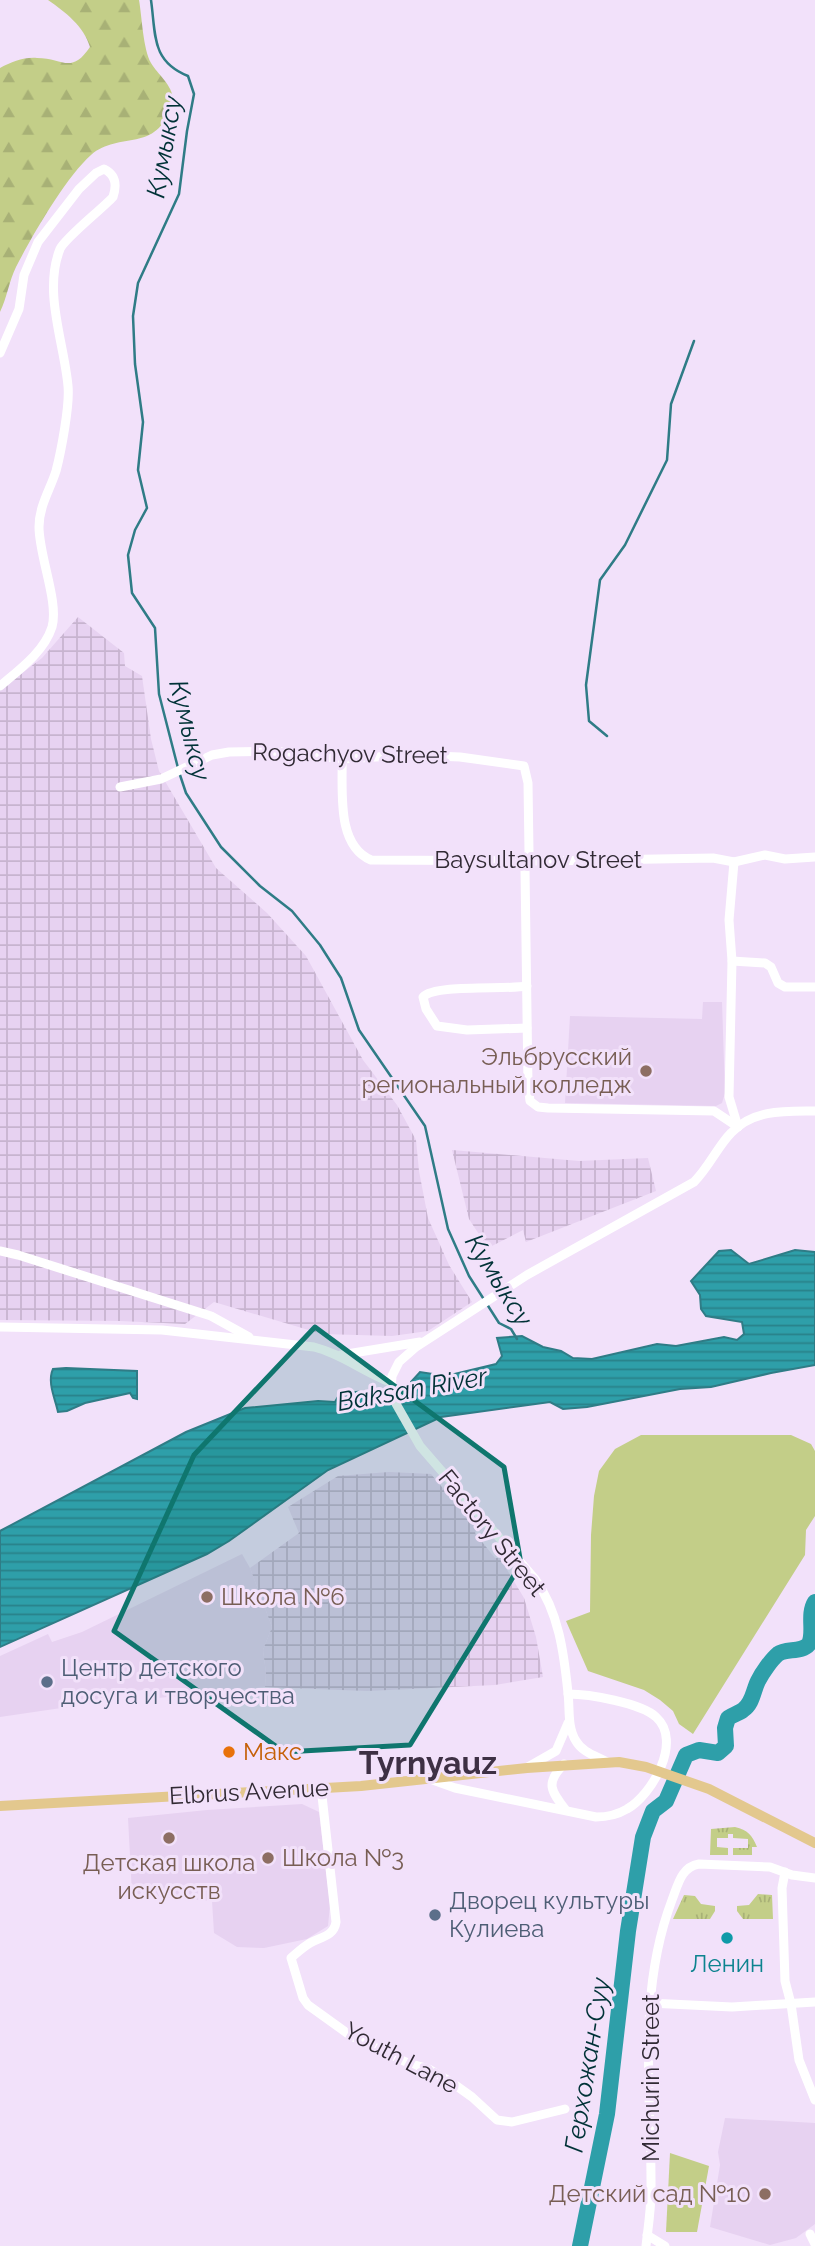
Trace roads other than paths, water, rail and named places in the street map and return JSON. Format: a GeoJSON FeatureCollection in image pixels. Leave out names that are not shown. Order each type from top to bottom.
{"type":"FeatureCollection","features":[{"type":"Feature","properties":{"kind":"main road","name":"Elbrus Avenue"},"geometry":{"type":"LineString","coordinates":[[0,1806],[321,1787],[607,1762],[630,1764],[688,1781],[815,1843]]}},
{"type":"Feature","properties":{"kind":"street"},"geometry":{"type":"LineString","coordinates":[[0,353],[19,309],[24,275],[38,242],[79,189],[96,173],[104,169],[110,172],[115,179],[113,197],[61,246],[53,273],[68,389],[56,471],[43,500],[39,526],[43,562],[54,611],[52,625],[34,656],[0,687]]}},
{"type":"Feature","properties":{"kind":"street","name":"Rogachyov Street"},"geometry":{"type":"LineString","coordinates":[[120,787],[160,779],[212,755],[229,752],[275,751],[342,759],[409,755],[460,757],[519,764],[526,768],[528,783],[529,852],[525,861]]}},
{"type":"Feature","properties":{"kind":"street","name":"Baysultanov Street"},"geometry":{"type":"LineString","coordinates":[[342,759],[349,840],[355,850],[365,857],[386,861],[713,858],[734,862],[765,855],[785,859],[815,857]]}},
{"type":"Feature","properties":{"kind":"street"},"geometry":{"type":"LineString","coordinates":[[525,861],[528,1095],[533,1104],[548,1108],[714,1111],[738,1127]]}},
{"type":"Feature","properties":{"kind":"street"},"geometry":{"type":"LineString","coordinates":[[734,862],[729,920],[732,961],[729,1097],[738,1127]]}},
{"type":"Feature","properties":{"kind":"street"},"geometry":{"type":"LineString","coordinates":[[732,961],[765,963],[771,967],[778,983],[785,987],[815,987]]}},
{"type":"Feature","properties":{"kind":"street"},"geometry":{"type":"LineString","coordinates":[[527,986],[429,992],[423,997],[426,1009],[437,1026],[467,1030],[527,1028]]}},
{"type":"Feature","properties":{"kind":"street"},"geometry":{"type":"LineString","coordinates":[[0,1327],[162,1330],[314,1347],[339,1356],[391,1387],[399,1362],[425,1341],[546,1264],[694,1182],[738,1127],[768,1113],[815,1111]]}},
{"type":"Feature","properties":{"kind":"street"},"geometry":{"type":"LineString","coordinates":[[0,1251],[211,1316],[253,1339]]}},
{"type":"Feature","properties":{"kind":"street"},"geometry":{"type":"LineString","coordinates":[[339,1356],[425,1341]]}},
{"type":"Feature","properties":{"kind":"street","name":"Factory Street"},"geometry":{"type":"LineString","coordinates":[[391,1387],[412,1434],[539,1585],[557,1627],[568,1694],[569,1721]]}},
{"type":"Feature","properties":{"kind":"street"},"geometry":{"type":"LineString","coordinates":[[430,1779],[455,1788],[596,1817],[613,1815],[629,1808],[644,1795],[659,1772],[666,1741],[663,1725],[656,1716],[645,1710],[594,1696],[568,1694]]}},
{"type":"Feature","properties":{"kind":"street"},"geometry":{"type":"LineString","coordinates":[[569,1721],[579,1746],[607,1762]]}},
{"type":"Feature","properties":{"kind":"street"},"geometry":{"type":"LineString","coordinates":[[527,1768],[556,1751],[561,1745],[569,1721]]}},
{"type":"Feature","properties":{"kind":"street"},"geometry":{"type":"LineString","coordinates":[[564,1764],[556,1773],[552,1784],[554,1795],[565,1810]]}},
{"type":"Feature","properties":{"kind":"street","name":"Youth Lane"},"geometry":{"type":"LineString","coordinates":[[321,1787],[336,1922],[335,1929],[328,1935],[311,1942],[291,1958],[303,1998],[308,2005],[351,2036],[451,2082],[472,2096],[497,2120],[512,2122],[565,2109]]}},
{"type":"Feature","properties":{"kind":"street","name":"Michurin Street"},"geometry":{"type":"LineString","coordinates":[[646,2246],[651,2194],[649,2003],[660,1936],[678,1885],[688,1868],[699,1864],[762,1867],[815,1878]]}},
{"type":"Feature","properties":{"kind":"street"},"geometry":{"type":"LineString","coordinates":[[785,1872],[782,1888],[783,1965],[799,2060],[815,2100]]}},
{"type":"Feature","properties":{"kind":"street"},"geometry":{"type":"LineString","coordinates":[[649,2003],[732,2007],[815,2003]]}},
{"type":"Feature","properties":{"kind":"street"},"geometry":{"type":"LineString","coordinates":[[810,2234],[815,2244]]}},
{"type":"Feature","properties":{"kind":"street"},"geometry":{"type":"LineString","coordinates":[[647,2235],[665,2246]]}},
{"type":"Feature","properties":{"kind":"water","name":"Baksan River"},"geometry":{"type":"Polygon","coordinates":[[[731,1250],[749,1264],[795,1250],[815,1252],[815,1365],[711,1387],[680,1389],[587,1407],[563,1409],[550,1402],[441,1417],[328,1470],[207,1554],[0,1647],[0,1531],[186,1432],[245,1408],[318,1401],[335,1402],[339,1395],[356,1392],[390,1401],[396,1400],[410,1394],[411,1382],[420,1372],[446,1376],[496,1364],[502,1356],[497,1338],[522,1336],[573,1358],[592,1359],[657,1344],[676,1346],[724,1337],[737,1340],[744,1334],[742,1322],[706,1316],[701,1309],[700,1295],[691,1281],[719,1251],[731,1250]]]}},
{"type":"Feature","properties":{"kind":"water"},"geometry":{"type":"Polygon","coordinates":[[[53,1369],[137,1371],[137,1399],[130,1393],[58,1412],[51,1374],[53,1369]]]}},
{"type":"Feature","properties":{"kind":"waterway","name":"Кумыксу"},"geometry":{"type":"LineString","coordinates":[[151,0],[155,35],[161,55],[167,63],[188,76],[194,94],[179,194],[138,283],[133,316],[135,364],[143,422],[138,470],[147,508],[135,530],[128,555],[132,593],[155,628],[159,694],[178,768]]}},
{"type":"Feature","properties":{"kind":"waterway"},"geometry":{"type":"LineString","coordinates":[[607,736],[589,721],[586,685],[600,580],[625,545],[667,460],[671,404],[694,341]]}},
{"type":"Feature","properties":{"kind":"waterway","name":"Кумыксу"},"geometry":{"type":"LineString","coordinates":[[180,775],[186,793],[221,847],[260,886],[292,911],[320,945],[341,978],[359,1030],[425,1126],[448,1229],[469,1276],[499,1323],[511,1329],[517,1339]]}},
{"type":"Feature","properties":{"kind":"waterway","name":"Герхожан-Суу"},"geometry":{"type":"LineString","coordinates":[[580,2246],[607,2114],[628,1931],[643,1837],[653,1811],[666,1801],[686,1755],[699,1750],[718,1753],[726,1746],[725,1728],[728,1718],[749,1704],[758,1681],[770,1663],[781,1652],[802,1649],[809,1644],[815,1602]]}},
{"type":"Feature","properties":{"kind":"place","name":"Эльбрусский региональный колледж"},"geometry":{"type":"Point","coordinates":[646,1071]}},
{"type":"Feature","properties":{"kind":"place","name":"Школа №6"},"geometry":{"type":"Point","coordinates":[207,1597]}},
{"type":"Feature","properties":{"kind":"place","name":"Центр детского досуга и творчества"},"geometry":{"type":"Point","coordinates":[47,1682]}},
{"type":"Feature","properties":{"kind":"place","name":"Макс"},"geometry":{"type":"Point","coordinates":[229,1752]}},
{"type":"Feature","properties":{"kind":"place","name":"Детская школа искусств"},"geometry":{"type":"Point","coordinates":[169,1838]}},
{"type":"Feature","properties":{"kind":"place","name":"Школа №3"},"geometry":{"type":"Point","coordinates":[268,1858]}},
{"type":"Feature","properties":{"kind":"place","name":"Дворец культуры Кулиева"},"geometry":{"type":"Point","coordinates":[435,1915]}},
{"type":"Feature","properties":{"kind":"place","name":"Ленин"},"geometry":{"type":"Point","coordinates":[727,1938]}},
{"type":"Feature","properties":{"kind":"place","name":"Детский сад №10"},"geometry":{"type":"Point","coordinates":[765,2194]}},
{"type":"Feature","properties":{"kind":"district","name":"Tyrnyauz"},"geometry":{"type":"Point","coordinates":[428,1763]}}]}
